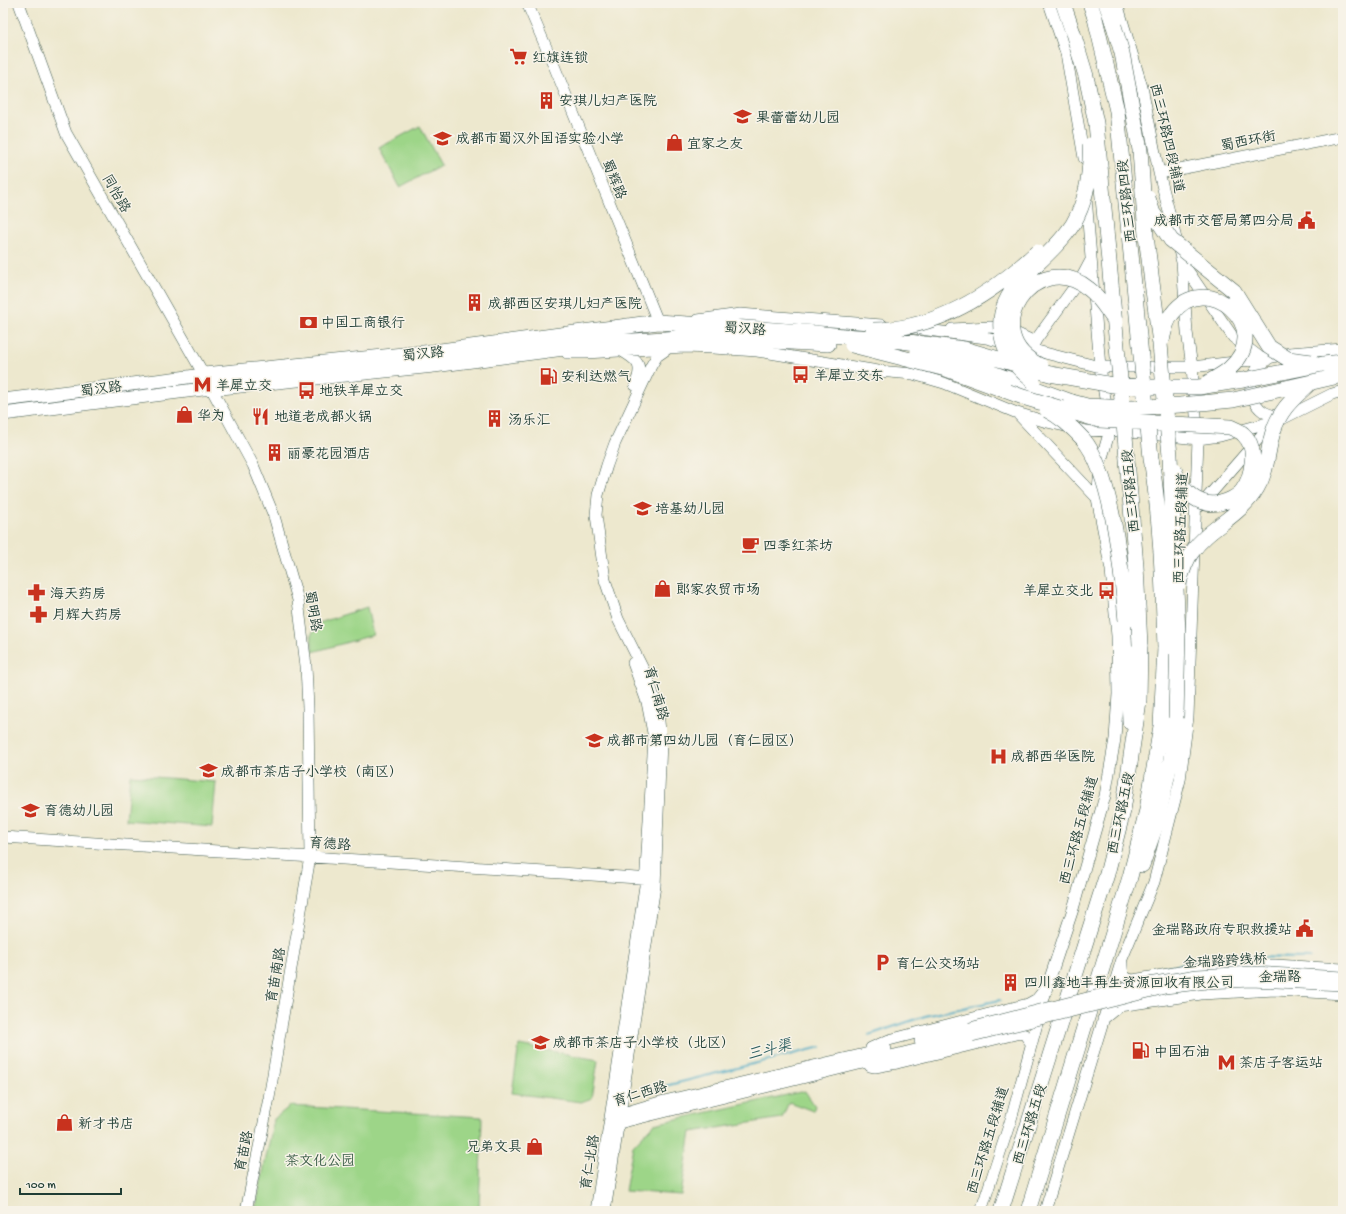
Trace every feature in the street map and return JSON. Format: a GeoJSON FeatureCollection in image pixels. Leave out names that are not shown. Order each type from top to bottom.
{"type":"FeatureCollection","features":[{"type":"Feature","properties":{"kind":"highway","name":"西三环路四段"},"geometry":{"type":"LineString","coordinates":[[1063,3],[1086,76],[1096,123],[1116,322],[1122,400]]}},
{"type":"Feature","properties":{"kind":"highway","name":"西三环路四段"},"geometry":{"type":"LineString","coordinates":[[1090,3],[1095,18],[1117,111],[1146,402]]}},
{"type":"Feature","properties":{"kind":"highway"},"geometry":{"type":"LineString","coordinates":[[1106,3],[1122,53],[1133,112],[1143,184],[1146,236],[1160,344],[1170,456],[1175,598],[1178,633],[1176,718],[1170,759],[1157,822],[1136,882],[1120,909]]}},
{"type":"Feature","properties":{"kind":"highway"},"geometry":{"type":"LineString","coordinates":[[1072,402],[1033,381],[1017,368],[1004,346],[1000,334],[1001,318],[1006,302],[1018,283],[1063,236],[1073,223],[1080,208],[1089,181],[1091,159],[1086,76]]}},
{"type":"Feature","properties":{"kind":"highway"},"geometry":{"type":"LineString","coordinates":[[843,339],[916,326],[936,320],[1002,281],[1056,233],[1072,212],[1089,181]]}},
{"type":"Feature","properties":{"kind":"highway"},"geometry":{"type":"LineString","coordinates":[[1143,184],[1153,213],[1171,240],[1234,291],[1269,347],[1288,359],[1323,364]]}},
{"type":"Feature","properties":{"kind":"highway"},"geometry":{"type":"LineString","coordinates":[[1084,381],[1051,371],[1032,362],[1020,351],[1013,337],[1011,321],[1015,307],[1023,294],[1037,282],[1055,277],[1072,279],[1089,288],[1116,322]]}},
{"type":"Feature","properties":{"kind":"highway"},"geometry":{"type":"LineString","coordinates":[[1160,344],[1165,327],[1172,314],[1180,306],[1189,301],[1212,298],[1224,302],[1233,309],[1241,320],[1246,334],[1241,353],[1231,368],[1197,393]]}},
{"type":"Feature","properties":{"kind":"highway","name":"蜀汉路"},"geometry":{"type":"LineString","coordinates":[[208,381],[665,322],[805,332],[843,339]]}},
{"type":"Feature","properties":{"kind":"highway","name":"蜀汉路"},"geometry":{"type":"LineString","coordinates":[[208,381],[426,365],[603,342],[680,338],[843,339]]}},
{"type":"Feature","properties":{"kind":"highway"},"geometry":{"type":"LineString","coordinates":[[843,339],[908,341],[964,349],[1050,374],[1084,381],[1197,393],[1243,380],[1323,364],[1343,362]]}},
{"type":"Feature","properties":{"kind":"highway"},"geometry":{"type":"LineString","coordinates":[[843,339],[946,369],[1023,397],[1100,420],[1230,427],[1244,435],[1251,446],[1254,456],[1250,476],[1242,492],[1233,499],[1220,504],[1207,504],[1193,499],[1185,492],[1176,478],[1170,456]]}},
{"type":"Feature","properties":{"kind":"highway"},"geometry":{"type":"LineString","coordinates":[[843,339],[930,353],[986,370],[1072,402],[1087,406],[1131,408],[1180,406],[1233,400],[1343,375]]}},
{"type":"Feature","properties":{"kind":"highway"},"geometry":{"type":"LineString","coordinates":[[1175,598],[1182,572],[1192,551],[1208,534],[1237,512],[1257,487],[1265,470],[1273,431],[1284,408],[1290,400],[1311,382]]}},
{"type":"Feature","properties":{"kind":"highway"},"geometry":{"type":"LineString","coordinates":[[1023,397],[1058,416],[1083,439],[1096,463],[1105,488],[1121,570],[1126,621],[1132,759]]}},
{"type":"Feature","properties":{"kind":"highway","name":"西三环路五段"},"geometry":{"type":"LineString","coordinates":[[1001,1211],[1107,874],[1123,811],[1132,759],[1139,701],[1140,645],[1136,566],[1122,400]]}},
{"type":"Feature","properties":{"kind":"highway","name":"西三环路五段"},"geometry":{"type":"LineString","coordinates":[[1028,1211],[1120,909],[1147,810],[1161,726],[1165,648],[1163,574],[1158,503],[1146,402]]}},
{"type":"Feature","properties":{"kind":"main road","name":"蜀汉路"},"geometry":{"type":"LineString","coordinates":[[3,400],[208,381]]}},
{"type":"Feature","properties":{"kind":"main road","name":"蜀汉路"},"geometry":{"type":"LineString","coordinates":[[3,414],[208,381]]}},
{"type":"Feature","properties":{"kind":"street","name":"同怡路"},"geometry":{"type":"LineString","coordinates":[[19,3],[66,132],[208,381]]}},
{"type":"Feature","properties":{"kind":"street","name":"蜀辉路"},"geometry":{"type":"LineString","coordinates":[[527,3],[665,322]]}},
{"type":"Feature","properties":{"kind":"street"},"geometry":{"type":"LineString","coordinates":[[1049,3],[1066,53],[1084,150],[1088,233],[1092,260],[1100,367]]}},
{"type":"Feature","properties":{"kind":"street","name":"西三环路四段辅道"},"geometry":{"type":"LineString","coordinates":[[1117,3],[1142,87],[1159,173],[1182,262],[1187,332],[1197,393]]}},
{"type":"Feature","properties":{"kind":"street","name":"蜀西环街"},"geometry":{"type":"LineString","coordinates":[[1159,173],[1343,137]]}},
{"type":"Feature","properties":{"kind":"street"},"geometry":{"type":"LineString","coordinates":[[1032,345],[1083,275],[1092,260]]}},
{"type":"Feature","properties":{"kind":"street"},"geometry":{"type":"LineString","coordinates":[[1182,262],[1233,337],[1265,358]]}},
{"type":"Feature","properties":{"kind":"street"},"geometry":{"type":"LineString","coordinates":[[665,322],[740,314],[938,330],[1032,345],[1100,367],[1192,367],[1265,358],[1289,353],[1343,349]]}},
{"type":"Feature","properties":{"kind":"street"},"geometry":{"type":"LineString","coordinates":[[938,330],[990,327],[1007,329],[1032,345]]}},
{"type":"Feature","properties":{"kind":"street"},"geometry":{"type":"LineString","coordinates":[[970,393],[983,388],[994,370],[996,359],[986,338]]}},
{"type":"Feature","properties":{"kind":"street"},"geometry":{"type":"LineString","coordinates":[[530,352],[586,353],[670,347],[757,351],[913,374],[970,393],[1017,413],[1047,422],[1087,431],[1110,430],[1198,439],[1220,436],[1282,419]]}},
{"type":"Feature","properties":{"kind":"street"},"geometry":{"type":"LineString","coordinates":[[651,879],[661,742],[658,711],[649,680],[618,619],[605,580],[596,515],[598,495],[615,443],[651,366],[657,356],[670,347]]}},
{"type":"Feature","properties":{"kind":"street","name":"育仁南路"},"geometry":{"type":"LineString","coordinates":[[616,1118],[642,917],[651,879],[654,738],[647,702],[636,669],[612,620],[599,580],[590,531],[591,492],[608,446],[640,371],[636,361],[620,350]]}},
{"type":"Feature","properties":{"kind":"street"},"geometry":{"type":"LineString","coordinates":[[1265,358],[1252,377],[1251,390],[1255,403],[1263,411],[1282,419]]}},
{"type":"Feature","properties":{"kind":"street","name":"西三环路五段辅道"},"geometry":{"type":"LineString","coordinates":[[981,1211],[1012,1116],[1047,987],[1073,909],[1105,796],[1115,739],[1118,694],[1117,636],[1111,570],[1097,498],[1101,461],[1110,430],[1100,367]]}},
{"type":"Feature","properties":{"kind":"street","name":"蜀明路"},"geometry":{"type":"LineString","coordinates":[[208,381],[253,465],[274,516],[298,600],[302,619],[308,701],[310,857]]}},
{"type":"Feature","properties":{"kind":"street"},"geometry":{"type":"LineString","coordinates":[[1197,510],[1266,430],[1282,419],[1332,394],[1343,391]]}},
{"type":"Feature","properties":{"kind":"street","name":"西三环路五段辅道"},"geometry":{"type":"LineString","coordinates":[[1045,1211],[1122,959],[1154,882],[1180,780],[1188,717],[1197,510],[1197,393]]}},
{"type":"Feature","properties":{"kind":"street"},"geometry":{"type":"LineString","coordinates":[[1017,413],[1097,498]]}},
{"type":"Feature","properties":{"kind":"street","name":"育德路"},"geometry":{"type":"LineString","coordinates":[[3,837],[651,879]]}},
{"type":"Feature","properties":{"kind":"street","name":"育苗南路"},"geometry":{"type":"LineString","coordinates":[[269,1098],[310,857]]}},
{"type":"Feature","properties":{"kind":"street","name":"金瑞路"},"geometry":{"type":"LineString","coordinates":[[1122,959],[1124,976],[1127,979],[1133,980],[1221,965],[1275,965],[1343,969]]}},
{"type":"Feature","properties":{"kind":"street","name":"金瑞路跨线桥"},"geometry":{"type":"LineString","coordinates":[[971,1032],[1142,984],[1175,978],[1197,975],[1252,972],[1343,977]]}},
{"type":"Feature","properties":{"kind":"street","name":"金瑞路跨线桥"},"geometry":{"type":"LineString","coordinates":[[971,1032],[1165,988],[1208,983],[1251,981],[1343,985]]}},
{"type":"Feature","properties":{"kind":"street"},"geometry":{"type":"LineString","coordinates":[[857,1060],[889,1040],[1028,1004],[1037,998],[1047,987]]}},
{"type":"Feature","properties":{"kind":"street","name":"金瑞路"},"geometry":{"type":"LineString","coordinates":[[1103,1019],[1119,1006],[1201,994],[1275,990],[1343,994]]}},
{"type":"Feature","properties":{"kind":"street","name":"育仁西路"},"geometry":{"type":"LineString","coordinates":[[616,1118],[971,1032]]}},
{"type":"Feature","properties":{"kind":"street"},"geometry":{"type":"LineString","coordinates":[[857,1060],[875,1067],[1020,1033],[1025,1035],[1031,1043]]}},
{"type":"Feature","properties":{"kind":"street","name":"育苗路"},"geometry":{"type":"LineString","coordinates":[[246,1211],[269,1098]]}},
{"type":"Feature","properties":{"kind":"street"},"geometry":{"type":"LineString","coordinates":[[605,1211],[616,1118]]}},
{"type":"Feature","properties":{"kind":"street","name":"育仁北路"},"geometry":{"type":"LineString","coordinates":[[596,1211],[616,1118]]}},
{"type":"Feature","properties":{"kind":"green space"},"geometry":{"type":"Polygon","coordinates":[[[420,126],[441,165],[400,187],[379,148],[420,126]]]}},
{"type":"Feature","properties":{"kind":"green space"},"geometry":{"type":"Polygon","coordinates":[[[367,607],[373,635],[313,652],[311,635],[319,623],[367,607]]]}},
{"type":"Feature","properties":{"kind":"green space"},"geometry":{"type":"Polygon","coordinates":[[[130,775],[216,782],[212,827],[126,820],[130,775]]]}},
{"type":"Feature","properties":{"kind":"green space"},"geometry":{"type":"Polygon","coordinates":[[[519,1045],[598,1060],[592,1098],[581,1102],[512,1093],[519,1045]]]}},
{"type":"Feature","properties":{"kind":"green space"},"geometry":{"type":"Polygon","coordinates":[[[805,1091],[815,1106],[813,1111],[789,1102],[782,1118],[691,1132],[681,1195],[625,1191],[633,1146],[654,1124],[805,1091]]]}},
{"type":"Feature","properties":{"kind":"green space","name":"茶文化公园"},"geometry":{"type":"Polygon","coordinates":[[[290,1106],[482,1117],[479,1211],[255,1211],[274,1119],[290,1106]]]}},
{"type":"Feature","properties":{"kind":"waterway","name":"三斗渠"},"geometry":{"type":"LineString","coordinates":[[1163,967],[1230,957],[1310,958]]}},
{"type":"Feature","properties":{"kind":"waterway","name":"三斗渠"},"geometry":{"type":"LineString","coordinates":[[869,1035],[925,1016],[1000,1000]]}},
{"type":"Feature","properties":{"kind":"waterway","name":"三斗渠"},"geometry":{"type":"LineString","coordinates":[[653,1089],[821,1047]]}},
{"type":"Feature","properties":{"kind":"place","name":"红旗连锁"},"geometry":{"type":"Point","coordinates":[519,57]}},
{"type":"Feature","properties":{"kind":"place","name":"安琪儿妇产医院"},"geometry":{"type":"Point","coordinates":[546,100]}},
{"type":"Feature","properties":{"kind":"place","name":"果蕾蕾幼儿园"},"geometry":{"type":"Point","coordinates":[743,117]}},
{"type":"Feature","properties":{"kind":"place","name":"成都市蜀汉外国语实验小学"},"geometry":{"type":"Point","coordinates":[443,138]}},
{"type":"Feature","properties":{"kind":"place","name":"宜家之友"},"geometry":{"type":"Point","coordinates":[674,143]}},
{"type":"Feature","properties":{"kind":"place","name":"成都市交管局第四分局"},"geometry":{"type":"Point","coordinates":[1307,220]}},
{"type":"Feature","properties":{"kind":"place","name":"成都西区安琪儿妇产医院"},"geometry":{"type":"Point","coordinates":[475,303]}},
{"type":"Feature","properties":{"kind":"place","name":"中国工商银行"},"geometry":{"type":"Point","coordinates":[308,322]}},
{"type":"Feature","properties":{"kind":"place","name":"羊犀立交东"},"geometry":{"type":"Point","coordinates":[801,375]}},
{"type":"Feature","properties":{"kind":"place","name":"安利达燃气"},"geometry":{"type":"Point","coordinates":[548,376]}},
{"type":"Feature","properties":{"kind":"place","name":"羊犀立交"},"geometry":{"type":"Point","coordinates":[203,385]}},
{"type":"Feature","properties":{"kind":"place","name":"地铁羊犀立交"},"geometry":{"type":"Point","coordinates":[306,390]}},
{"type":"Feature","properties":{"kind":"place","name":"华为"},"geometry":{"type":"Point","coordinates":[184,415]}},
{"type":"Feature","properties":{"kind":"place","name":"地道老成都火锅"},"geometry":{"type":"Point","coordinates":[261,416]}},
{"type":"Feature","properties":{"kind":"place","name":"汤乐汇"},"geometry":{"type":"Point","coordinates":[495,419]}},
{"type":"Feature","properties":{"kind":"place","name":"丽豪花园酒店"},"geometry":{"type":"Point","coordinates":[274,453]}},
{"type":"Feature","properties":{"kind":"place","name":"培基幼儿园"},"geometry":{"type":"Point","coordinates":[642,508]}},
{"type":"Feature","properties":{"kind":"place","name":"四季红茶坊"},"geometry":{"type":"Point","coordinates":[750,545]}},
{"type":"Feature","properties":{"kind":"place","name":"郎家农贸市场"},"geometry":{"type":"Point","coordinates":[663,589]}},
{"type":"Feature","properties":{"kind":"place","name":"羊犀立交北"},"geometry":{"type":"Point","coordinates":[1106,590]}},
{"type":"Feature","properties":{"kind":"place","name":"海天药房"},"geometry":{"type":"Point","coordinates":[37,593]}},
{"type":"Feature","properties":{"kind":"place","name":"月辉大药房"},"geometry":{"type":"Point","coordinates":[39,614]}},
{"type":"Feature","properties":{"kind":"place","name":"成都市第四幼儿园（育仁园区）"},"geometry":{"type":"Point","coordinates":[594,740]}},
{"type":"Feature","properties":{"kind":"place","name":"成都西华医院"},"geometry":{"type":"Point","coordinates":[998,756]}},
{"type":"Feature","properties":{"kind":"place","name":"成都市茶店子小学校（南区）"},"geometry":{"type":"Point","coordinates":[208,771]}},
{"type":"Feature","properties":{"kind":"place","name":"育德幼儿园"},"geometry":{"type":"Point","coordinates":[31,810]}},
{"type":"Feature","properties":{"kind":"place","name":"金瑞路政府专职救援站"},"geometry":{"type":"Point","coordinates":[1305,929]}},
{"type":"Feature","properties":{"kind":"place","name":"育仁公交场站"},"geometry":{"type":"Point","coordinates":[883,963]}},
{"type":"Feature","properties":{"kind":"place","name":"四川鑫地丰再生资源回收有限公司"},"geometry":{"type":"Point","coordinates":[1011,982]}},
{"type":"Feature","properties":{"kind":"place","name":"成都市茶店子小学校（北区）"},"geometry":{"type":"Point","coordinates":[540,1042]}},
{"type":"Feature","properties":{"kind":"place","name":"中国石油"},"geometry":{"type":"Point","coordinates":[1141,1051]}},
{"type":"Feature","properties":{"kind":"place","name":"茶店子客运站"},"geometry":{"type":"Point","coordinates":[1226,1062]}},
{"type":"Feature","properties":{"kind":"place","name":"新才书店"},"geometry":{"type":"Point","coordinates":[65,1123]}},
{"type":"Feature","properties":{"kind":"place","name":"兄弟文具"},"geometry":{"type":"Point","coordinates":[535,1146]}}]}
